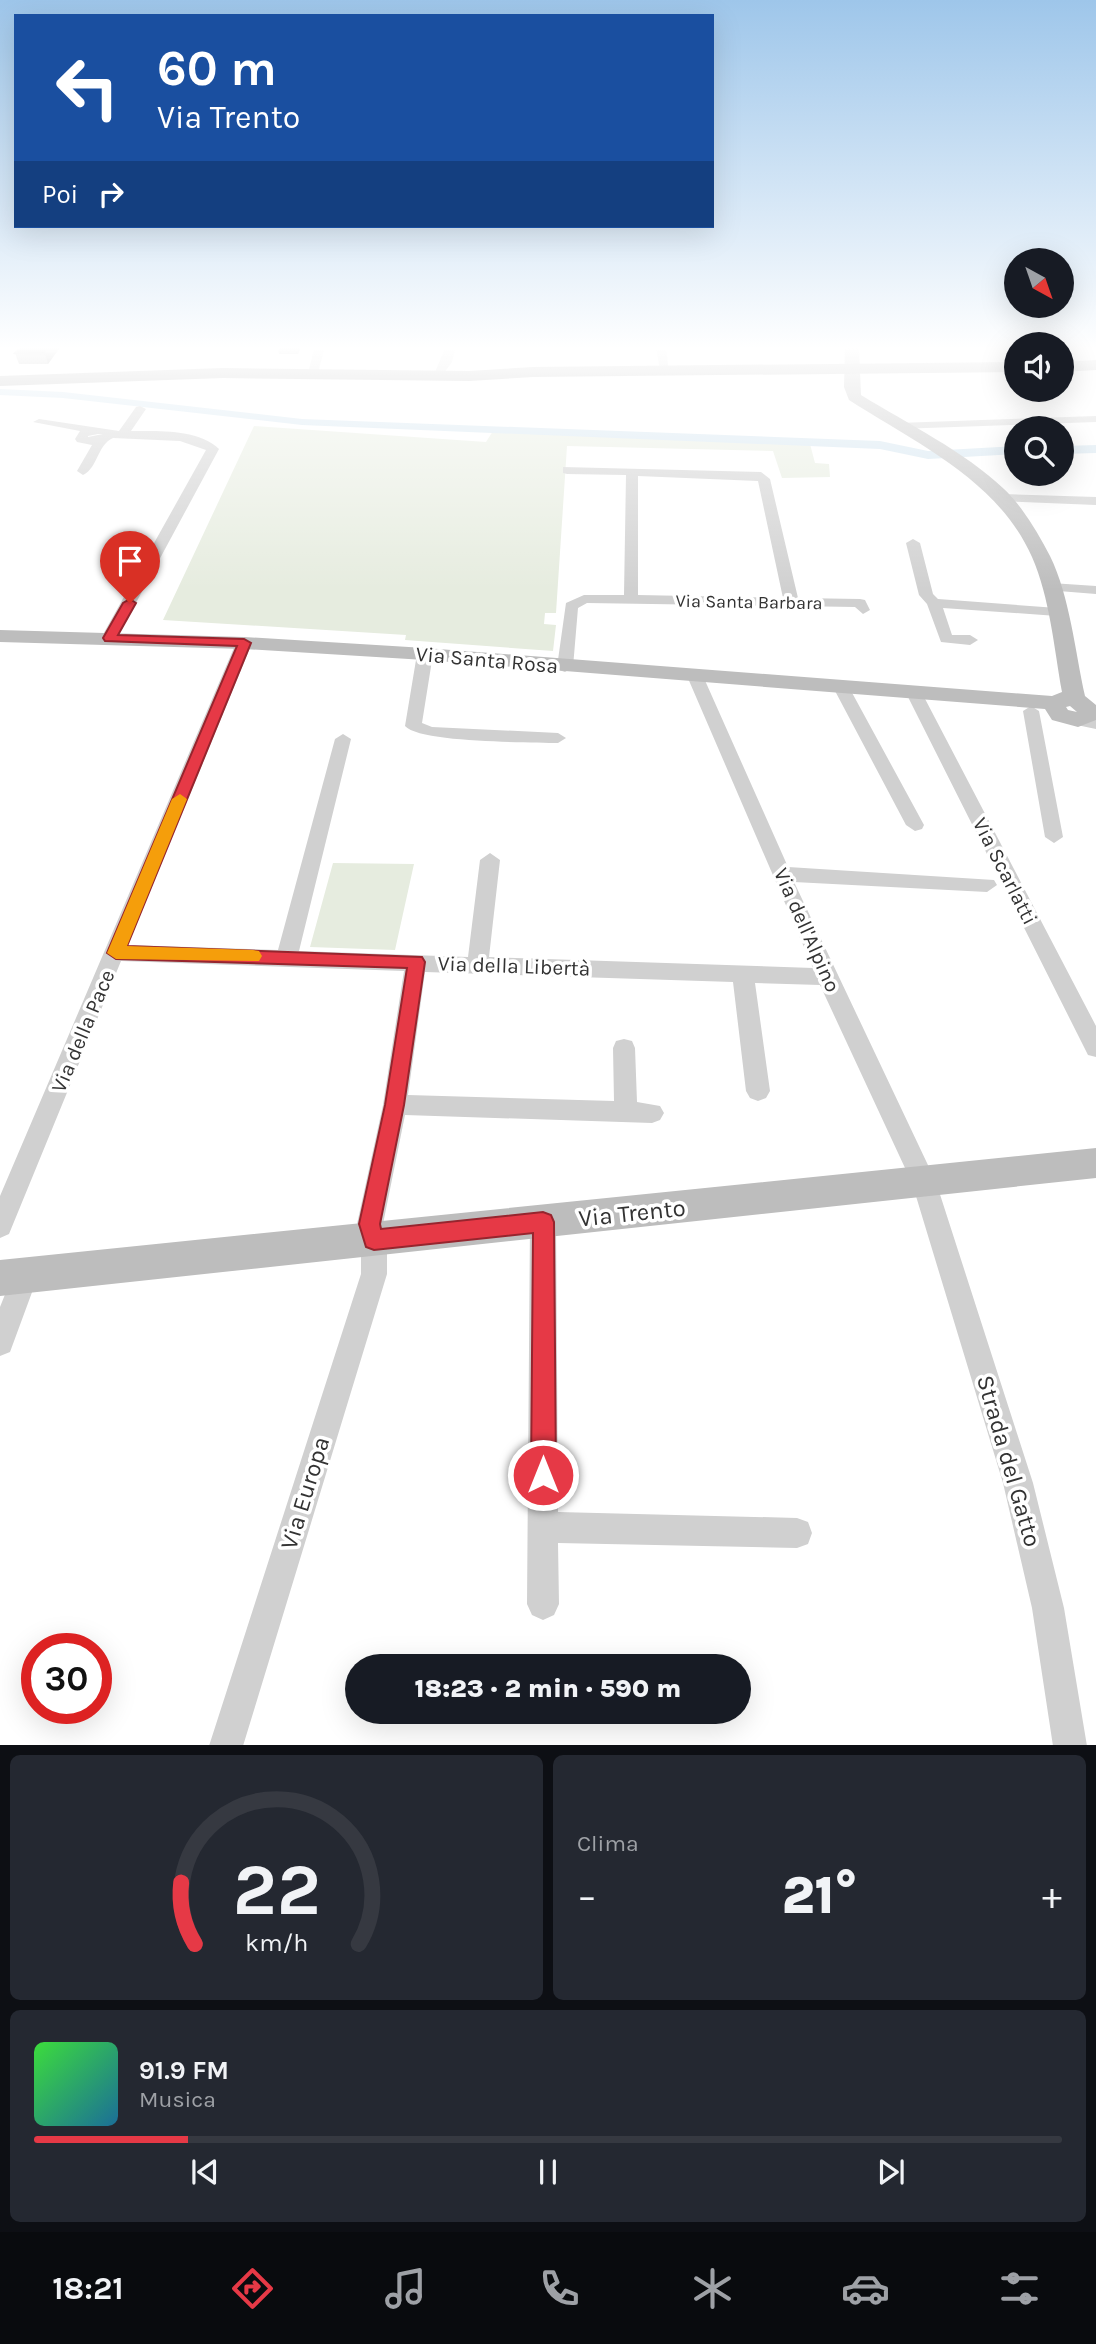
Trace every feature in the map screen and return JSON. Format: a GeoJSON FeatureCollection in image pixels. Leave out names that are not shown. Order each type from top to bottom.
{"type":"FeatureCollection","features":[{"type":"Feature","properties":{"kind":"street"},"geometry":{"type":"LineString","coordinates":[[80,427],[87,432],[106,430],[111,437]]}},
{"type":"Feature","properties":{"kind":"street"},"geometry":{"type":"LineString","coordinates":[[83,471],[121,427]]}},
{"type":"Feature","properties":{"kind":"street"},"geometry":{"type":"LineString","coordinates":[[900,427],[973,473],[1014,511],[1041,557],[1051,587],[1079,707]]}},
{"type":"Feature","properties":{"kind":"street"},"geometry":{"type":"LineString","coordinates":[[109,638],[213,449],[197,442],[111,437]]}},
{"type":"Feature","properties":{"kind":"street"},"geometry":{"type":"LineString","coordinates":[[566,470],[757,475],[764,480],[792,604]]}},
{"type":"Feature","properties":{"kind":"street"},"geometry":{"type":"LineString","coordinates":[[631,599],[632,472]]}},
{"type":"Feature","properties":{"kind":"street"},"geometry":{"type":"LineString","coordinates":[[1003,498],[1096,501]]}},
{"type":"Feature","properties":{"kind":"street"},"geometry":{"type":"LineString","coordinates":[[913,542],[926,596],[934,603],[946,639],[970,640]]}},
{"type":"Feature","properties":{"kind":"street"},"geometry":{"type":"LineString","coordinates":[[1051,587],[1096,590]]}},
{"type":"Feature","properties":{"kind":"street","name":"Via Santa Barbara"},"geometry":{"type":"LineString","coordinates":[[565,667],[571,606],[584,599],[860,603],[863,610]]}},
{"type":"Feature","properties":{"kind":"street"},"geometry":{"type":"LineString","coordinates":[[934,603],[1058,612]]}},
{"type":"Feature","properties":{"kind":"street","name":"Via Santa Rosa"},"geometry":{"type":"LineString","coordinates":[[0,636],[244,643],[425,654],[1079,707]]}},
{"type":"Feature","properties":{"kind":"street","name":"Via della Pace"},"geometry":{"type":"LineString","coordinates":[[0,1226],[244,643]]}},
{"type":"Feature","properties":{"kind":"street"},"geometry":{"type":"LineString","coordinates":[[425,654],[413,726],[431,732],[558,738]]}},
{"type":"Feature","properties":{"kind":"street","name":"Via dell'Alpino"},"geometry":{"type":"LineString","coordinates":[[695,676],[781,874],[924,1182]]}},
{"type":"Feature","properties":{"kind":"street"},"geometry":{"type":"LineString","coordinates":[[842,689],[915,825]]}},
{"type":"Feature","properties":{"kind":"street","name":"Via Scarlatti"},"geometry":{"type":"LineString","coordinates":[[915,695],[1096,1048]]}},
{"type":"Feature","properties":{"kind":"street","name":"Via Santa Rosa"},"geometry":{"type":"LineString","coordinates":[[974,699],[1031,711],[1079,707]]}},
{"type":"Feature","properties":{"kind":"street"},"geometry":{"type":"LineString","coordinates":[[1031,711],[1054,837]]}},
{"type":"Feature","properties":{"kind":"street"},"geometry":{"type":"LineString","coordinates":[[287,957],[343,739]]}},
{"type":"Feature","properties":{"kind":"street"},"geometry":{"type":"LineString","coordinates":[[478,964],[490,860]]}},
{"type":"Feature","properties":{"kind":"street"},"geometry":{"type":"LineString","coordinates":[[781,874],[987,885]]}},
{"type":"Feature","properties":{"kind":"street","name":"Via della Libertà"},"geometry":{"type":"LineString","coordinates":[[116,953],[828,977]]}},
{"type":"Feature","properties":{"kind":"street","name":"Via Europa"},"geometry":{"type":"LineString","coordinates":[[226,1745],[374,1274],[374,1240],[370,1224],[373,1200],[395,1105],[416,962]]}},
{"type":"Feature","properties":{"kind":"street"},"geometry":{"type":"LineString","coordinates":[[743,974],[758,1091]]}},
{"type":"Feature","properties":{"kind":"street"},"geometry":{"type":"LineString","coordinates":[[624,1048],[626,1112]]}},
{"type":"Feature","properties":{"kind":"street"},"geometry":{"type":"LineString","coordinates":[[395,1105],[652,1113]]}},
{"type":"Feature","properties":{"kind":"street","name":"Via Trento"},"geometry":{"type":"LineString","coordinates":[[13,1277],[1096,1163]]}},
{"type":"Feature","properties":{"kind":"street","name":"Strada del Gatto"},"geometry":{"type":"LineString","coordinates":[[924,1182],[1018,1483],[1048,1608],[1070,1745]]}},
{"type":"Feature","properties":{"kind":"street"},"geometry":{"type":"LineString","coordinates":[[543,1222],[543,1604]]}},
{"type":"Feature","properties":{"kind":"street"},"geometry":{"type":"LineString","coordinates":[[0,1342],[13,1277]]}},
{"type":"Feature","properties":{"kind":"street"},"geometry":{"type":"LineString","coordinates":[[543,1527],[797,1533]]}},
{"type":"Feature","properties":{"kind":"shaded area"},"geometry":{"type":"Polygon","coordinates":[[[253,427],[486,442],[493,431],[810,444],[815,463],[829,464],[830,477],[782,478],[773,451],[567,446],[556,613],[545,613],[544,624],[556,625],[553,651],[405,640],[406,635],[163,620],[253,427]]]}},
{"type":"Feature","properties":{"kind":"shaded area"},"geometry":{"type":"Polygon","coordinates":[[[333,863],[414,864],[395,950],[310,947],[333,863]]]}},
{"type":"Feature","properties":{"kind":"waterway"},"geometry":{"type":"LineString","coordinates":[[439,427],[880,445],[928,455],[1004,451]]}},
{"type":"Feature","properties":{"kind":"waterway"},"geometry":{"type":"LineString","coordinates":[[1074,450],[1096,449]]}},
{"type":"Feature","properties":{"kind":"slow traffic"},"geometry":{"type":"LineString","coordinates":[[180,799],[116,953],[253,956]]}},
{"type":"Feature","properties":{"kind":"route"},"geometry":{"type":"LineString","coordinates":[[130,603],[109,638],[244,643],[116,953],[416,962],[395,1105],[370,1224],[374,1240],[543,1222],[543,1475]]}}]}
